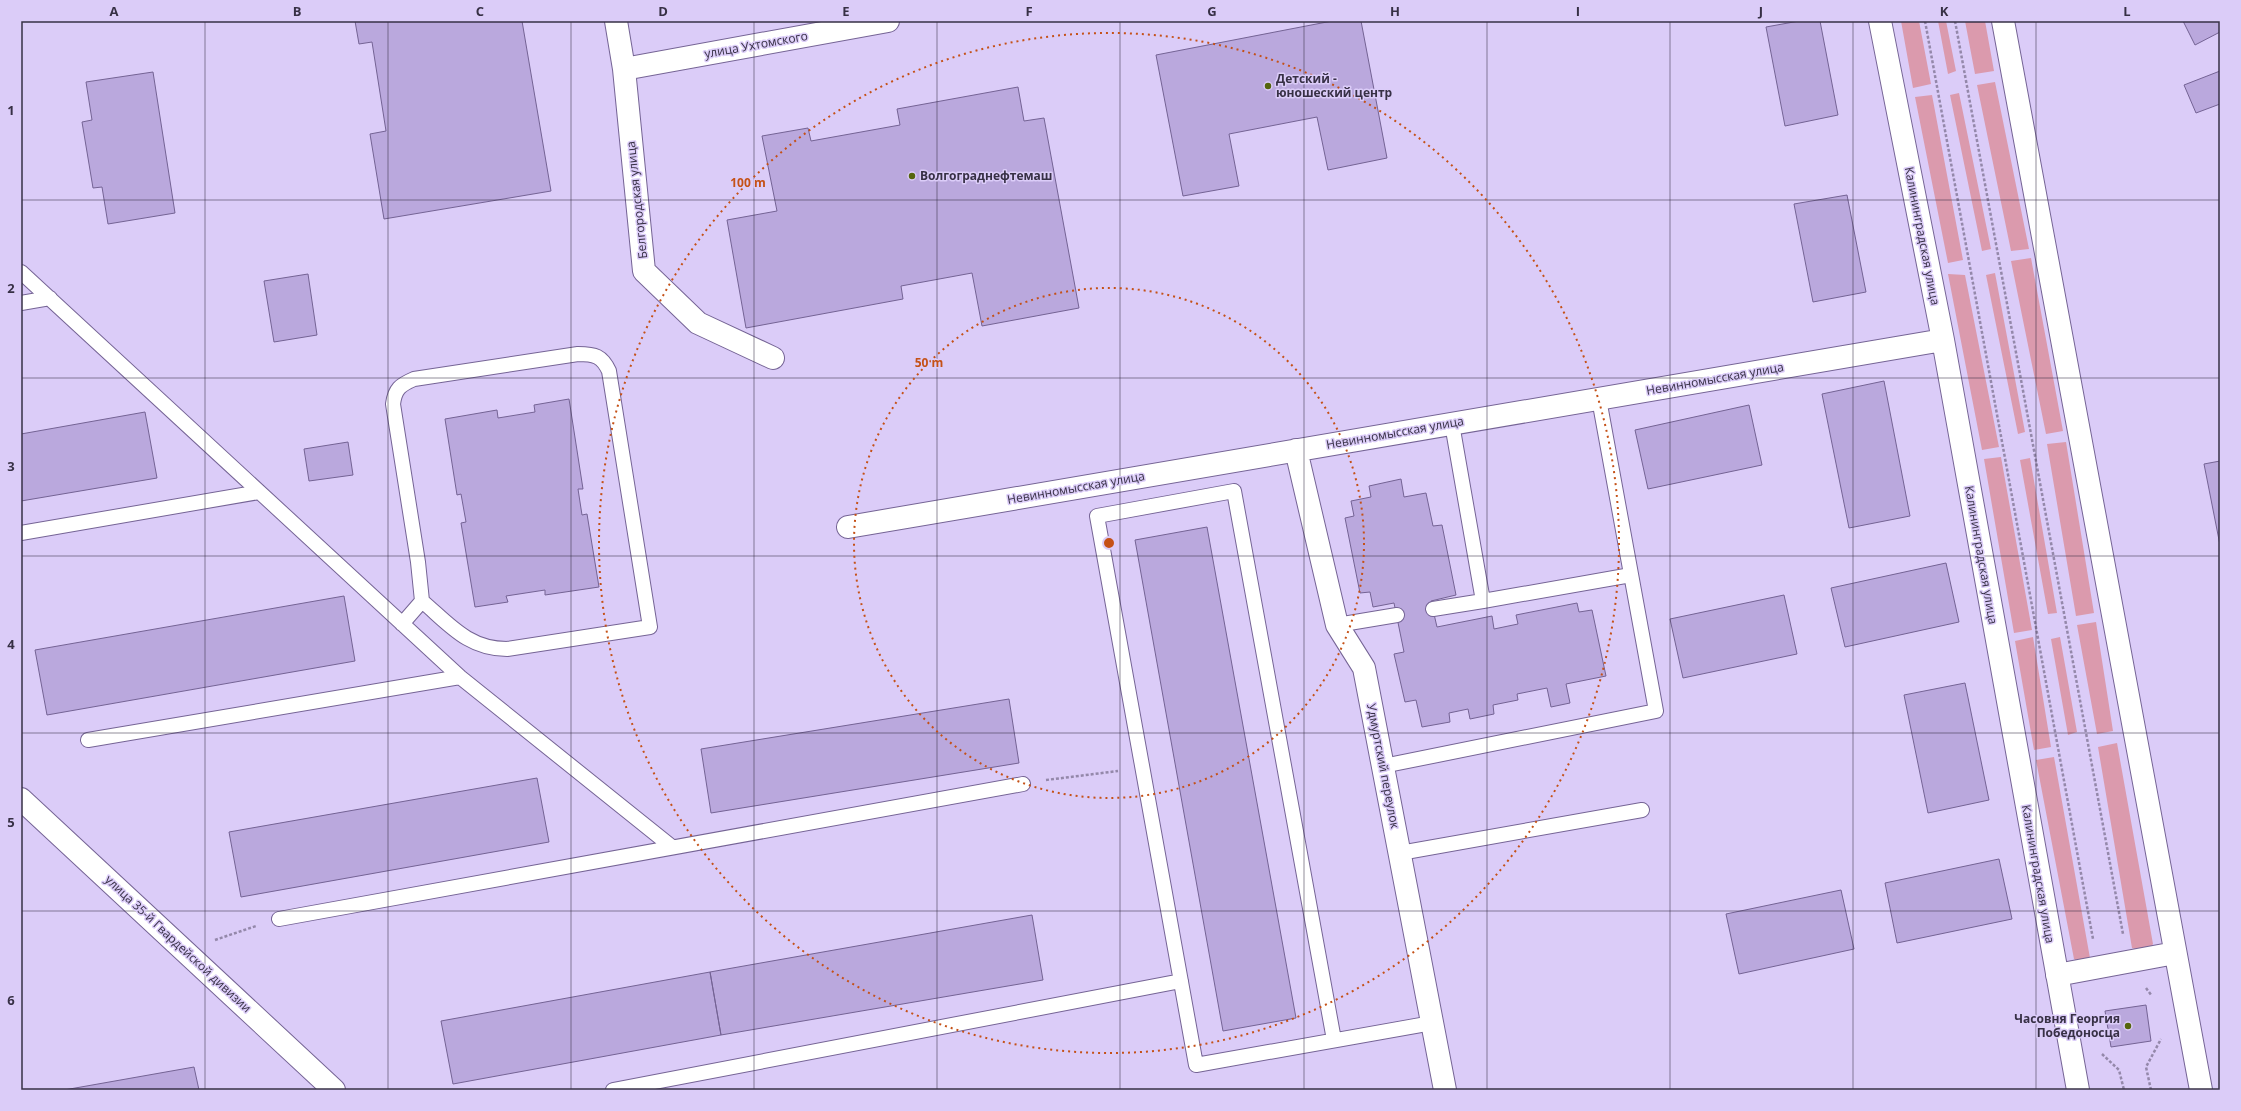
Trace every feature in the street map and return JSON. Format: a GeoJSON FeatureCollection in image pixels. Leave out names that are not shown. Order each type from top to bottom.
{"type":"FeatureCollection","features":[{"type":"Feature","properties":{"kind":"street","name":"Белгородская улица"},"geometry":{"type":"LineString","coordinates":[[616,21],[624,69],[644,271],[698,323],[773,358]]}},
{"type":"Feature","properties":{"kind":"street","name":"улица Ухтомского"},"geometry":{"type":"LineString","coordinates":[[624,69],[888,21]]}},
{"type":"Feature","properties":{"kind":"street","name":"Калининградская улица"},"geometry":{"type":"LineString","coordinates":[[1880,21],[1943,340],[2078,1090]]}},
{"type":"Feature","properties":{"kind":"street"},"geometry":{"type":"LineString","coordinates":[[2002,21],[2201,1090]]}},
{"type":"Feature","properties":{"kind":"street","name":"Невинномысская улица"},"geometry":{"type":"LineString","coordinates":[[848,526],[1943,340]]}},
{"type":"Feature","properties":{"kind":"street","name":"Удмуртский переулок"},"geometry":{"type":"LineString","coordinates":[[1296,450],[1337,625],[1364,668],[1445,1090]]}},
{"type":"Feature","properties":{"kind":"street","name":"улица 35-й Гвардейской дивизии"},"geometry":{"type":"LineString","coordinates":[[21,799],[334,1090]]}},
{"type":"Feature","properties":{"kind":"street"},"geometry":{"type":"LineString","coordinates":[[2057,975],[2175,952]]}},
{"type":"Feature","properties":{"kind":"lane"},"geometry":{"type":"LineString","coordinates":[[21,272],[460,677],[672,847]]}},
{"type":"Feature","properties":{"kind":"lane"},"geometry":{"type":"LineString","coordinates":[[21,304],[50,298]]}},
{"type":"Feature","properties":{"kind":"lane"},"geometry":{"type":"LineString","coordinates":[[402,624],[422,601],[418,562],[393,404],[394,392],[402,384],[414,379],[578,354],[594,354],[604,360],[610,371],[650,627],[507,649],[491,649],[477,645],[463,636],[422,601]]}},
{"type":"Feature","properties":{"kind":"lane"},"geometry":{"type":"LineString","coordinates":[[1383,766],[1656,711],[1599,399]]}},
{"type":"Feature","properties":{"kind":"lane"},"geometry":{"type":"LineString","coordinates":[[1452,424],[1483,601]]}},
{"type":"Feature","properties":{"kind":"lane"},"geometry":{"type":"LineString","coordinates":[[1334,1040],[1234,491],[1097,516],[1196,1065],[1432,1023]]}},
{"type":"Feature","properties":{"kind":"lane"},"geometry":{"type":"LineString","coordinates":[[21,533],[259,492]]}},
{"type":"Feature","properties":{"kind":"lane"},"geometry":{"type":"LineString","coordinates":[[1433,609],[1631,575]]}},
{"type":"Feature","properties":{"kind":"lane"},"geometry":{"type":"LineString","coordinates":[[1337,625],[1397,615]]}},
{"type":"Feature","properties":{"kind":"lane"},"geometry":{"type":"LineString","coordinates":[[88,740],[460,677]]}},
{"type":"Feature","properties":{"kind":"lane"},"geometry":{"type":"LineString","coordinates":[[279,918],[1023,784]]}},
{"type":"Feature","properties":{"kind":"lane"},"geometry":{"type":"LineString","coordinates":[[1400,853],[1642,810]]}},
{"type":"Feature","properties":{"kind":"lane"},"geometry":{"type":"LineString","coordinates":[[613,1090],[1181,981]]}},
{"type":"Feature","properties":{"kind":"path"},"geometry":{"type":"LineString","coordinates":[[1925,21],[2098,967]]}},
{"type":"Feature","properties":{"kind":"path"},"geometry":{"type":"LineString","coordinates":[[1955,21],[2126,952],[2137,976],[2154,998]]}},
{"type":"Feature","properties":{"kind":"path"},"geometry":{"type":"LineString","coordinates":[[1023,784],[1143,767]]}},
{"type":"Feature","properties":{"kind":"path"},"geometry":{"type":"LineString","coordinates":[[184,951],[279,918]]}},
{"type":"Feature","properties":{"kind":"path"},"geometry":{"type":"LineString","coordinates":[[2151,1090],[2146,1066],[2163,1035]]}},
{"type":"Feature","properties":{"kind":"path"},"geometry":{"type":"LineString","coordinates":[[2097,1050],[2119,1070],[2124,1090]]}},
{"type":"Feature","properties":{"kind":"shaded area"},"geometry":{"type":"Polygon","coordinates":[[[1901,21],[1919,21],[1931,84],[1913,88],[1901,21]]]}},
{"type":"Feature","properties":{"kind":"shaded area"},"geometry":{"type":"Polygon","coordinates":[[[1938,21],[1946,21],[1956,71],[1948,74],[1938,21]]]}},
{"type":"Feature","properties":{"kind":"shaded area"},"geometry":{"type":"Polygon","coordinates":[[[1965,21],[1985,21],[1994,71],[1975,74],[1965,21]]]}},
{"type":"Feature","properties":{"kind":"shaded area"},"geometry":{"type":"Polygon","coordinates":[[[1995,82],[2029,249],[2011,251],[1977,85],[1995,82]]]}},
{"type":"Feature","properties":{"kind":"shaded area"},"geometry":{"type":"Polygon","coordinates":[[[1959,93],[1991,249],[1982,251],[1950,95],[1959,93]]]}},
{"type":"Feature","properties":{"kind":"shaded area"},"geometry":{"type":"Polygon","coordinates":[[[1932,95],[1963,260],[1948,263],[1915,97],[1932,95]]]}},
{"type":"Feature","properties":{"kind":"shaded area"},"geometry":{"type":"Polygon","coordinates":[[[2031,258],[2063,431],[2046,434],[2011,261],[2031,258]]]}},
{"type":"Feature","properties":{"kind":"shaded area"},"geometry":{"type":"Polygon","coordinates":[[[1995,273],[2025,432],[2018,434],[1986,275],[1995,273]]]}},
{"type":"Feature","properties":{"kind":"shaded area"},"geometry":{"type":"Polygon","coordinates":[[[1948,274],[1965,275],[1999,447],[1982,450],[1948,274]]]}},
{"type":"Feature","properties":{"kind":"shaded area"},"geometry":{"type":"Polygon","coordinates":[[[2066,442],[2094,613],[2076,616],[2047,444],[2066,442]]]}},
{"type":"Feature","properties":{"kind":"shaded area"},"geometry":{"type":"Polygon","coordinates":[[[2001,457],[2032,630],[2014,633],[1984,459],[2001,457]]]}},
{"type":"Feature","properties":{"kind":"shaded area"},"geometry":{"type":"Polygon","coordinates":[[[2030,458],[2057,613],[2048,614],[2020,460],[2030,458]]]}},
{"type":"Feature","properties":{"kind":"shaded area"},"geometry":{"type":"Polygon","coordinates":[[[2096,622],[2113,731],[2097,734],[2077,625],[2096,622]]]}},
{"type":"Feature","properties":{"kind":"shaded area"},"geometry":{"type":"Polygon","coordinates":[[[2033,637],[2051,747],[2034,750],[2015,641],[2033,637]]]}},
{"type":"Feature","properties":{"kind":"shaded area"},"geometry":{"type":"Polygon","coordinates":[[[2060,637],[2077,732],[2068,735],[2051,639],[2060,637]]]}},
{"type":"Feature","properties":{"kind":"shaded area"},"geometry":{"type":"Polygon","coordinates":[[[2117,743],[2153,944],[2147,953],[2132,948],[2098,747],[2117,743]]]}},
{"type":"Feature","properties":{"kind":"shaded area"},"geometry":{"type":"Polygon","coordinates":[[[2054,757],[2090,958],[2085,965],[2074,959],[2036,760],[2054,757]]]}},
{"type":"Feature","properties":{"kind":"building"},"geometry":{"type":"Polygon","coordinates":[[[355,21],[522,21],[551,191],[384,219],[370,134],[386,131],[372,42],[359,44],[355,21]]]}},
{"type":"Feature","properties":{"kind":"building","name":"Детский - юношеский центр"},"geometry":{"type":"Polygon","coordinates":[[[1332,21],[1361,21],[1387,158],[1328,170],[1317,117],[1229,134],[1239,186],[1183,196],[1156,55],[1332,21]]]}},
{"type":"Feature","properties":{"kind":"building"},"geometry":{"type":"Polygon","coordinates":[[[1799,21],[1820,21],[1838,115],[1785,126],[1766,27],[1799,21]]]}},
{"type":"Feature","properties":{"kind":"building"},"geometry":{"type":"Polygon","coordinates":[[[2183,21],[2220,21],[2220,32],[2195,45],[2183,21]]]}},
{"type":"Feature","properties":{"kind":"building"},"geometry":{"type":"Polygon","coordinates":[[[2220,71],[2220,104],[2196,113],[2184,85],[2220,71]]]}},
{"type":"Feature","properties":{"kind":"building"},"geometry":{"type":"Polygon","coordinates":[[[153,72],[175,213],[108,224],[102,187],[93,188],[82,122],[92,120],[86,82],[153,72]]]}},
{"type":"Feature","properties":{"kind":"building","name":"Волгограднефтемаш"},"geometry":{"type":"Polygon","coordinates":[[[1018,87],[1024,121],[1044,118],[1079,308],[982,326],[972,273],[901,286],[903,299],[746,328],[727,220],[777,211],[762,136],[808,128],[811,141],[900,125],[897,109],[1018,87]]]}},
{"type":"Feature","properties":{"kind":"building"},"geometry":{"type":"Polygon","coordinates":[[[1847,195],[1866,292],[1813,302],[1794,204],[1847,195]]]}},
{"type":"Feature","properties":{"kind":"building"},"geometry":{"type":"Polygon","coordinates":[[[308,274],[317,335],[274,342],[264,281],[308,274]]]}},
{"type":"Feature","properties":{"kind":"building"},"geometry":{"type":"Polygon","coordinates":[[[1884,381],[1910,516],[1849,528],[1822,394],[1884,381]]]}},
{"type":"Feature","properties":{"kind":"building"},"geometry":{"type":"Polygon","coordinates":[[[569,399],[583,489],[578,489],[582,515],[587,514],[599,587],[545,595],[545,590],[506,596],[508,602],[475,607],[461,523],[466,522],[461,494],[457,495],[445,419],[497,410],[498,418],[535,412],[534,405],[569,399]]]}},
{"type":"Feature","properties":{"kind":"building"},"geometry":{"type":"Polygon","coordinates":[[[1749,405],[1762,465],[1648,489],[1635,430],[1749,405]]]}},
{"type":"Feature","properties":{"kind":"building"},"geometry":{"type":"Polygon","coordinates":[[[145,412],[157,478],[21,501],[21,434],[145,412]]]}},
{"type":"Feature","properties":{"kind":"building"},"geometry":{"type":"Polygon","coordinates":[[[348,442],[353,475],[309,481],[304,449],[348,442]]]}},
{"type":"Feature","properties":{"kind":"building"},"geometry":{"type":"Polygon","coordinates":[[[2220,461],[2220,545],[2204,464],[2220,461]]]}},
{"type":"Feature","properties":{"kind":"building"},"geometry":{"type":"Polygon","coordinates":[[[1401,479],[1404,497],[1426,493],[1433,526],[1442,525],[1456,595],[1431,601],[1437,627],[1492,616],[1494,629],[1518,624],[1516,615],[1577,603],[1579,612],[1592,610],[1606,676],[1566,684],[1570,703],[1551,707],[1547,688],[1517,694],[1518,700],[1493,705],[1494,714],[1470,719],[1468,709],[1449,713],[1450,722],[1422,727],[1416,700],[1405,702],[1394,654],[1404,652],[1394,603],[1373,607],[1370,592],[1360,593],[1345,518],[1354,516],[1351,501],[1371,497],[1369,486],[1401,479]]]}},
{"type":"Feature","properties":{"kind":"building"},"geometry":{"type":"Polygon","coordinates":[[[1207,527],[1296,1018],[1223,1031],[1135,540],[1207,527]]]}},
{"type":"Feature","properties":{"kind":"building"},"geometry":{"type":"Polygon","coordinates":[[[1946,563],[1959,622],[1845,647],[1831,588],[1946,563]]]}},
{"type":"Feature","properties":{"kind":"building"},"geometry":{"type":"Polygon","coordinates":[[[1784,595],[1797,654],[1683,678],[1670,619],[1784,595]]]}},
{"type":"Feature","properties":{"kind":"building"},"geometry":{"type":"Polygon","coordinates":[[[344,596],[355,661],[47,715],[35,650],[344,596]]]}},
{"type":"Feature","properties":{"kind":"building"},"geometry":{"type":"Polygon","coordinates":[[[1965,683],[1989,800],[1928,813],[1904,695],[1965,683]]]}},
{"type":"Feature","properties":{"kind":"building"},"geometry":{"type":"Polygon","coordinates":[[[1009,699],[1019,763],[711,813],[701,749],[1009,699]]]}},
{"type":"Feature","properties":{"kind":"building"},"geometry":{"type":"Polygon","coordinates":[[[537,778],[549,842],[241,897],[229,832],[537,778]]]}},
{"type":"Feature","properties":{"kind":"building"},"geometry":{"type":"Polygon","coordinates":[[[1999,859],[2012,919],[1897,943],[1885,883],[1999,859]]]}},
{"type":"Feature","properties":{"kind":"building"},"geometry":{"type":"Polygon","coordinates":[[[1841,890],[1854,949],[1739,974],[1726,914],[1841,890]]]}},
{"type":"Feature","properties":{"kind":"building"},"geometry":{"type":"Polygon","coordinates":[[[1032,915],[1043,980],[721,1035],[710,972],[1032,915]]]}},
{"type":"Feature","properties":{"kind":"building"},"geometry":{"type":"Polygon","coordinates":[[[710,972],[721,1035],[453,1084],[441,1021],[710,972]]]}},
{"type":"Feature","properties":{"kind":"building","name":"Часовня Георгия Победоносца"},"geometry":{"type":"Polygon","coordinates":[[[2146,1005],[2151,1041],[2111,1047],[2105,1011],[2146,1005]]]}},
{"type":"Feature","properties":{"kind":"building"},"geometry":{"type":"Polygon","coordinates":[[[194,1067],[199,1090],[64,1090],[194,1067]]]}},
{"type":"Feature","properties":{"kind":"place","name":"Детский - юношеский центр"},"geometry":{"type":"Point","coordinates":[1268,86]}},
{"type":"Feature","properties":{"kind":"place","name":"Волгограднефтемаш"},"geometry":{"type":"Point","coordinates":[912,176]}},
{"type":"Feature","properties":{"kind":"place","name":"Часовня Георгия Победоносца"},"geometry":{"type":"Point","coordinates":[2128,1026]}}]}
